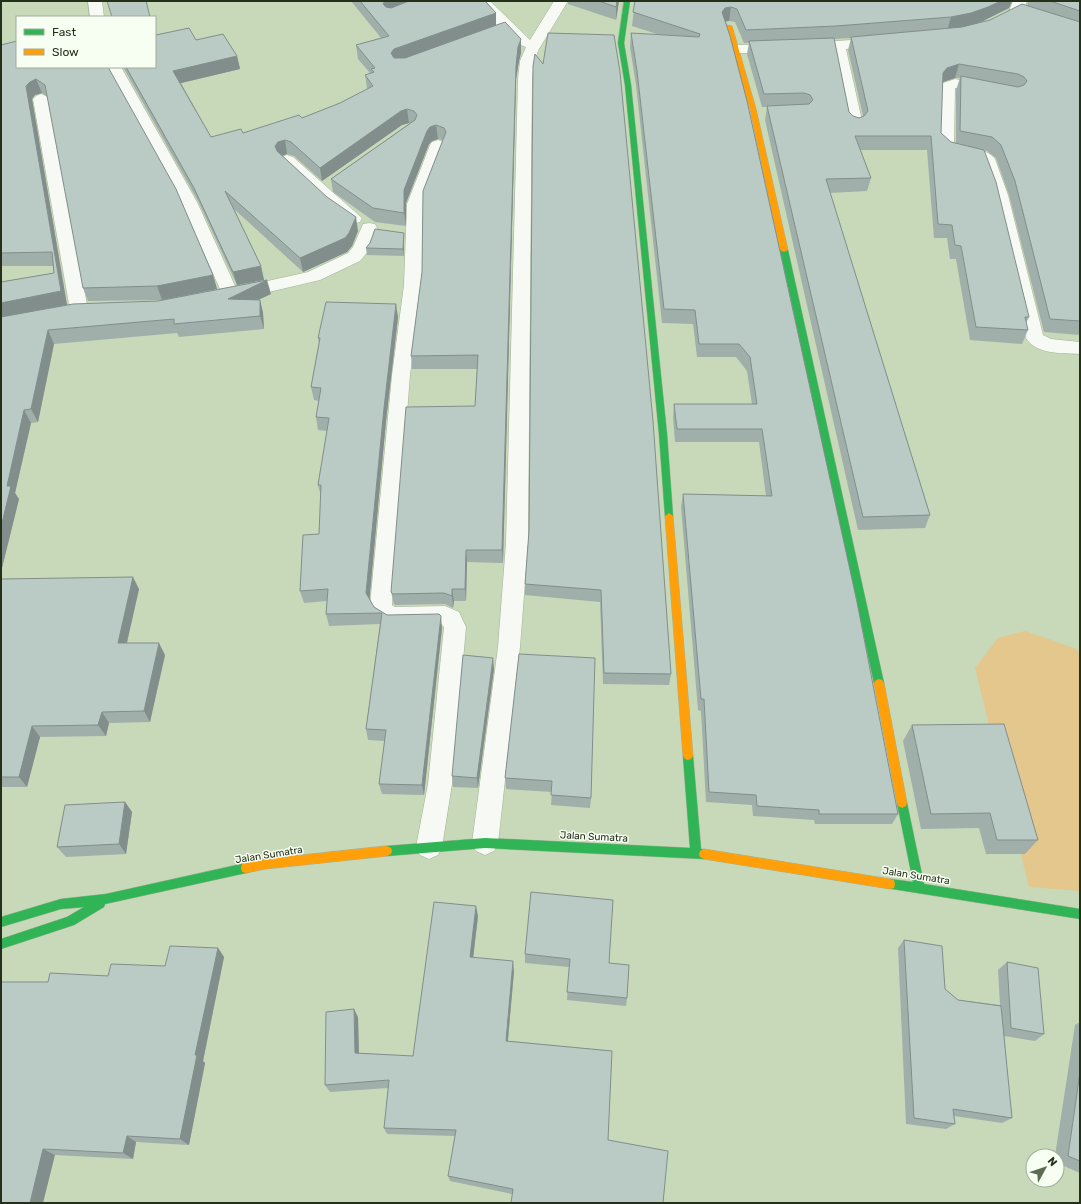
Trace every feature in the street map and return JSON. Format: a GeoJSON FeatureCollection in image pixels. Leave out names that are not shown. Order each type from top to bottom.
{"type":"FeatureCollection","features":[{"type":"Feature","properties":{"kind":"main road"},"geometry":{"type":"LineString","coordinates":[[627,1],[621,43],[628,85],[663,434],[696,853]]}},
{"type":"Feature","properties":{"kind":"main road"},"geometry":{"type":"LineString","coordinates":[[729,26],[737,49],[754,114],[865,614],[919,888]]}},
{"type":"Feature","properties":{"kind":"main road","name":"Jalan Sumatra"},"geometry":{"type":"LineString","coordinates":[[1,922],[61,904],[106,899],[265,864],[429,847],[485,843],[696,853],[1080,914]]}},
{"type":"Feature","properties":{"kind":"main road","name":"Jalan Sumatra"},"geometry":{"type":"LineString","coordinates":[[1,944],[70,921],[106,899]]}},
{"type":"Feature","properties":{"kind":"street"},"geometry":{"type":"LineString","coordinates":[[95,1],[96,16]]}},
{"type":"Feature","properties":{"kind":"street"},"geometry":{"type":"LineString","coordinates":[[482,1],[508,28],[541,42]]}},
{"type":"Feature","properties":{"kind":"street"},"geometry":{"type":"LineString","coordinates":[[485,843],[509,647],[517,543],[525,79],[527,61],[541,42],[561,1]]}},
{"type":"Feature","properties":{"kind":"street"},"geometry":{"type":"LineString","coordinates":[[1013,10],[1080,31]]}},
{"type":"Feature","properties":{"kind":"street"},"geometry":{"type":"LineString","coordinates":[[493,34],[508,28]]}},
{"type":"Feature","properties":{"kind":"street"},"geometry":{"type":"LineString","coordinates":[[737,49],[782,49],[891,41]]}},
{"type":"Feature","properties":{"kind":"street"},"geometry":{"type":"LineString","coordinates":[[606,42],[621,43]]}},
{"type":"Feature","properties":{"kind":"street"},"geometry":{"type":"LineString","coordinates":[[838,46],[855,125]]}},
{"type":"Feature","properties":{"kind":"street"},"geometry":{"type":"LineString","coordinates":[[115,68],[189,202],[223,296],[314,276],[354,257],[361,250],[392,232],[415,204],[438,145]]}},
{"type":"Feature","properties":{"kind":"street"},"geometry":{"type":"LineString","coordinates":[[1005,93],[955,83],[948,86],[946,147],[951,151],[979,155],[987,159],[1000,195],[1035,338],[1047,345],[1080,348]]}},
{"type":"Feature","properties":{"kind":"street"},"geometry":{"type":"LineString","coordinates":[[41,99],[79,311]]}},
{"type":"Feature","properties":{"kind":"street"},"geometry":{"type":"LineString","coordinates":[[754,114],[770,113]]}},
{"type":"Feature","properties":{"kind":"street"},"geometry":{"type":"LineString","coordinates":[[287,160],[327,186],[346,212],[392,232],[413,285],[401,375],[381,605],[383,610],[390,616],[445,615],[451,619],[455,627],[440,784],[429,847]]}},
{"type":"Feature","properties":{"kind":"shaded area"},"geometry":{"type":"Polygon","coordinates":[[[1025,631],[1077,649],[1080,656],[1080,891],[1029,887],[975,668],[998,638],[1025,631]]]}},
{"type":"Feature","properties":{"kind":"building"},"geometry":{"type":"Polygon","coordinates":[[[107,1],[146,1],[150,16],[112,16],[107,1]]]}},
{"type":"Feature","properties":{"kind":"building"},"geometry":{"type":"Polygon","coordinates":[[[360,1],[385,1],[383,4],[386,7],[391,8],[409,1],[485,1],[496,13],[394,49],[391,53],[394,58],[405,58],[505,22],[521,39],[518,47],[516,66],[502,550],[466,550],[465,589],[452,589],[452,596],[444,593],[393,594],[391,592],[406,407],[475,406],[478,355],[411,356],[422,272],[423,191],[446,132],[444,128],[436,125],[430,127],[427,131],[404,190],[404,213],[373,208],[331,179],[415,120],[417,115],[414,111],[407,109],[401,111],[320,168],[291,142],[285,140],[278,142],[275,146],[277,151],[327,197],[356,217],[349,233],[345,238],[300,258],[225,191],[261,266],[233,272],[194,188],[127,68],[156,68],[156,35],[189,28],[196,40],[223,34],[237,56],[173,71],[211,137],[241,129],[243,133],[299,115],[302,118],[340,103],[373,86],[365,75],[374,72],[371,69],[375,68],[356,45],[389,36],[360,1]]]}},
{"type":"Feature","properties":{"kind":"building"},"geometry":{"type":"Polygon","coordinates":[[[599,1],[617,1],[616,7],[599,1]]]}},
{"type":"Feature","properties":{"kind":"building"},"geometry":{"type":"Polygon","coordinates":[[[635,1],[1001,1],[971,13],[951,17],[836,26],[746,30],[737,9],[731,7],[725,8],[722,12],[730,36],[747,101],[857,602],[898,814],[819,814],[819,810],[757,806],[756,795],[709,792],[704,699],[701,699],[683,494],[772,496],[762,429],[677,429],[674,404],[757,404],[750,357],[739,344],[699,344],[695,310],[664,309],[637,71],[631,33],[699,37],[700,34],[633,12],[635,1]]]}},
{"type":"Feature","properties":{"kind":"building"},"geometry":{"type":"Polygon","coordinates":[[[1050,1],[1080,1],[1080,11],[1050,1]]]}},
{"type":"Feature","properties":{"kind":"building"},"geometry":{"type":"Polygon","coordinates":[[[1022,4],[1080,22],[1080,321],[1050,319],[1015,181],[1001,145],[992,137],[960,131],[961,76],[1018,87],[1024,85],[1027,81],[1024,77],[1018,74],[959,64],[947,68],[943,73],[941,133],[951,142],[984,150],[996,182],[1029,317],[1025,317],[1028,330],[976,327],[961,246],[955,245],[952,225],[938,224],[931,136],[855,136],[871,178],[826,179],[930,515],[863,517],[767,106],[809,104],[813,100],[810,95],[804,93],[764,94],[749,41],[834,38],[849,112],[853,116],[859,118],[864,116],[868,111],[851,37],[962,27],[990,20],[1022,4]]]}},
{"type":"Feature","properties":{"kind":"building"},"geometry":{"type":"Polygon","coordinates":[[[548,33],[614,35],[620,72],[653,421],[671,674],[604,673],[601,590],[525,584],[529,531],[533,66],[535,54],[543,64],[548,33]]]}},
{"type":"Feature","properties":{"kind":"building"},"geometry":{"type":"Polygon","coordinates":[[[16,41],[16,68],[109,68],[176,189],[213,275],[157,286],[83,288],[45,85],[36,79],[26,86],[61,291],[1,303],[1,282],[54,273],[52,252],[1,253],[1,45],[16,41]]]}},
{"type":"Feature","properties":{"kind":"building"},"geometry":{"type":"Polygon","coordinates":[[[375,229],[404,233],[403,249],[366,248],[370,243],[375,229]]]}},
{"type":"Feature","properties":{"kind":"building"},"geometry":{"type":"Polygon","coordinates":[[[267,280],[228,299],[260,300],[260,316],[174,324],[174,319],[48,330],[31,409],[24,410],[7,486],[11,486],[1,527],[1,317],[73,304],[158,301],[267,280]]]}},
{"type":"Feature","properties":{"kind":"building"},"geometry":{"type":"Polygon","coordinates":[[[326,302],[396,304],[366,593],[374,607],[387,615],[439,614],[441,616],[422,785],[379,784],[386,730],[366,729],[382,613],[326,614],[328,589],[300,591],[303,535],[319,534],[321,485],[318,485],[329,418],[316,417],[321,388],[311,387],[320,338],[318,338],[326,302]]]}},
{"type":"Feature","properties":{"kind":"building"},"geometry":{"type":"Polygon","coordinates":[[[133,577],[118,643],[159,643],[144,711],[102,712],[98,725],[32,726],[19,777],[1,777],[1,579],[133,577]]]}},
{"type":"Feature","properties":{"kind":"building"},"geometry":{"type":"Polygon","coordinates":[[[519,654],[595,658],[591,798],[551,795],[552,781],[505,778],[519,654]]]}},
{"type":"Feature","properties":{"kind":"building"},"geometry":{"type":"Polygon","coordinates":[[[463,655],[493,658],[477,778],[452,776],[463,655]]]}},
{"type":"Feature","properties":{"kind":"building"},"geometry":{"type":"Polygon","coordinates":[[[1004,724],[1038,840],[997,840],[990,813],[931,814],[912,725],[1004,724]]]}},
{"type":"Feature","properties":{"kind":"building"},"geometry":{"type":"Polygon","coordinates":[[[125,802],[119,844],[57,847],[65,805],[125,802]]]}},
{"type":"Feature","properties":{"kind":"building"},"geometry":{"type":"Polygon","coordinates":[[[531,892],[613,900],[609,963],[629,965],[627,998],[567,992],[570,959],[525,954],[531,892]]]}},
{"type":"Feature","properties":{"kind":"building"},"geometry":{"type":"Polygon","coordinates":[[[434,902],[476,906],[470,957],[513,961],[506,1041],[612,1051],[608,1140],[668,1151],[663,1203],[511,1203],[513,1189],[448,1176],[456,1130],[384,1128],[389,1080],[325,1085],[326,1012],[354,1009],[355,1053],[413,1056],[434,902]]]}},
{"type":"Feature","properties":{"kind":"building"},"geometry":{"type":"Polygon","coordinates":[[[904,940],[942,946],[945,989],[958,1000],[1001,1006],[1012,1118],[953,1109],[955,1124],[914,1118],[904,940]]]}},
{"type":"Feature","properties":{"kind":"building"},"geometry":{"type":"Polygon","coordinates":[[[170,946],[218,948],[195,1055],[197,1055],[180,1139],[127,1136],[123,1153],[43,1149],[30,1203],[1,1203],[1,982],[48,982],[50,973],[108,976],[111,964],[165,966],[170,946]]]}},
{"type":"Feature","properties":{"kind":"building"},"geometry":{"type":"Polygon","coordinates":[[[1007,962],[1038,968],[1044,1034],[1011,1028],[1007,962]]]}},
{"type":"Feature","properties":{"kind":"building"},"geometry":{"type":"Polygon","coordinates":[[[1080,1072],[1080,1161],[1068,1156],[1080,1072]]]}},
{"type":"Feature","properties":{"kind":"traffic: fast"},"geometry":{"type":"LineString","coordinates":[[627,1],[621,43],[628,85],[663,434],[669,516]]}},
{"type":"Feature","properties":{"kind":"traffic: fast"},"geometry":{"type":"LineString","coordinates":[[784,250],[879,683]]}},
{"type":"Feature","properties":{"kind":"traffic: fast"},"geometry":{"type":"LineString","coordinates":[[688,756],[696,853]]}},
{"type":"Feature","properties":{"kind":"traffic: fast"},"geometry":{"type":"LineString","coordinates":[[902,803],[919,888]]}},
{"type":"Feature","properties":{"kind":"traffic: fast"},"geometry":{"type":"LineString","coordinates":[[387,851],[485,843],[704,854]]}},
{"type":"Feature","properties":{"kind":"traffic: fast"},"geometry":{"type":"LineString","coordinates":[[1,922],[61,904],[106,899],[246,868]]}},
{"type":"Feature","properties":{"kind":"traffic: fast"},"geometry":{"type":"LineString","coordinates":[[890,884],[1080,914]]}},
{"type":"Feature","properties":{"kind":"traffic: fast"},"geometry":{"type":"LineString","coordinates":[[1,944],[70,921],[100,903]]}},
{"type":"Feature","properties":{"kind":"traffic: slow"},"geometry":{"type":"LineString","coordinates":[[729,26],[753,109],[784,250]]}},
{"type":"Feature","properties":{"kind":"traffic: slow"},"geometry":{"type":"LineString","coordinates":[[669,516],[688,756]]}},
{"type":"Feature","properties":{"kind":"traffic: slow"},"geometry":{"type":"LineString","coordinates":[[879,683],[902,803]]}},
{"type":"Feature","properties":{"kind":"traffic: slow"},"geometry":{"type":"LineString","coordinates":[[246,868],[265,864],[387,851]]}},
{"type":"Feature","properties":{"kind":"traffic: slow"},"geometry":{"type":"LineString","coordinates":[[704,854],[890,884]]}}]}
